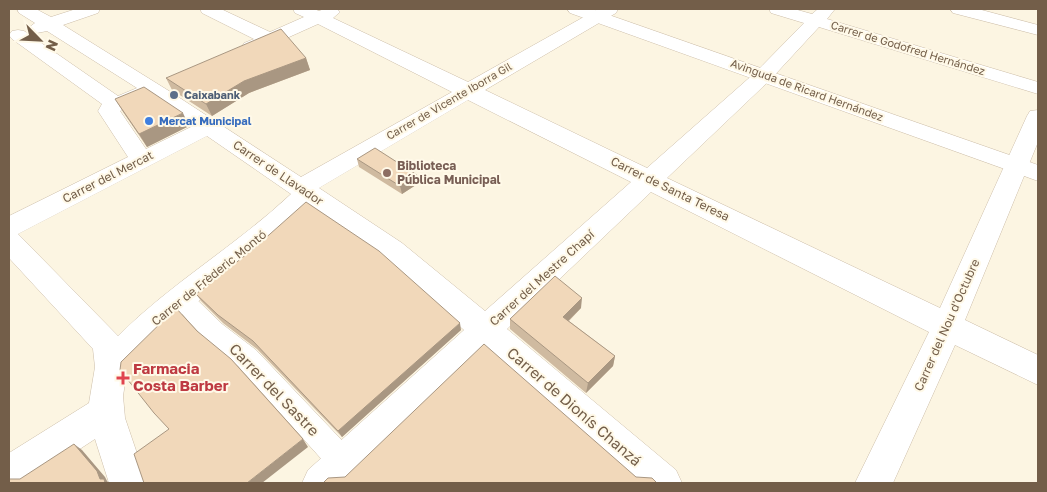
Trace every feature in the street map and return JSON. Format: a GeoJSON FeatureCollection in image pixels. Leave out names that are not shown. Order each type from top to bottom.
{"type":"FeatureCollection","features":[{"type":"Feature","properties":{"kind":"street","name":"Carrer de Llavador"},"geometry":{"type":"LineString","coordinates":[[25,9],[48,24],[162,85],[208,127],[392,250],[484,330]]}},
{"type":"Feature","properties":{"kind":"street"},"geometry":{"type":"LineString","coordinates":[[13,36],[92,9]]}},
{"type":"Feature","properties":{"kind":"street"},"geometry":{"type":"LineString","coordinates":[[208,9],[269,39]]}},
{"type":"Feature","properties":{"kind":"street","name":"Avinguda de Ricard Hernández"},"geometry":{"type":"LineString","coordinates":[[576,9],[603,12],[764,75],[1028,169]]}},
{"type":"Feature","properties":{"kind":"street","name":"Carrer de Godofred Hernández"},"geometry":{"type":"LineString","coordinates":[[777,9],[821,15],[1038,88]]}},
{"type":"Feature","properties":{"kind":"street"},"geometry":{"type":"LineString","coordinates":[[959,9],[1038,30]]}},
{"type":"Feature","properties":{"kind":"street"},"geometry":{"type":"LineString","coordinates":[[233,55],[269,39],[320,12]]}},
{"type":"Feature","properties":{"kind":"street","name":"Carrer de Santa Teresa"},"geometry":{"type":"LineString","coordinates":[[320,12],[468,90],[1038,370]]}},
{"type":"Feature","properties":{"kind":"street","name":"Carrer de Vicente Iborra Gil"},"geometry":{"type":"LineString","coordinates":[[304,190],[468,90],[603,12]]}},
{"type":"Feature","properties":{"kind":"street","name":"Carrer del Mestre Chapí"},"geometry":{"type":"LineString","coordinates":[[321,483],[484,330],[651,180],[764,75],[821,15]]}},
{"type":"Feature","properties":{"kind":"street"},"geometry":{"type":"LineString","coordinates":[[13,36],[116,104]]}},
{"type":"Feature","properties":{"kind":"street"},"geometry":{"type":"LineString","coordinates":[[142,160],[109,111],[110,107],[162,85]]}},
{"type":"Feature","properties":{"kind":"street","name":"Carrer del Nou d'Octubre"},"geometry":{"type":"LineString","coordinates":[[874,483],[948,325],[1028,169],[1038,116]]}},
{"type":"Feature","properties":{"kind":"street","name":"Carrer del Mercat"},"geometry":{"type":"LineString","coordinates":[[9,227],[208,127]]}},
{"type":"Feature","properties":{"kind":"street","name":"Carrer de Frèderic Montó"},"geometry":{"type":"LineString","coordinates":[[112,364],[133,341],[181,298],[239,254],[284,216],[304,190]]}},
{"type":"Feature","properties":{"kind":"street"},"geometry":{"type":"LineString","coordinates":[[9,241],[104,340],[112,356],[112,364],[108,375],[107,411],[128,483]]}},
{"type":"Feature","properties":{"kind":"street","name":"Carrer del Sastre"},"geometry":{"type":"LineString","coordinates":[[181,298],[213,331],[247,358],[343,462]]}},
{"type":"Feature","properties":{"kind":"street","name":"Carrer de Dionís Chanzá"},"geometry":{"type":"LineString","coordinates":[[484,330],[663,483]]}},
{"type":"Feature","properties":{"kind":"street"},"geometry":{"type":"LineString","coordinates":[[9,474],[107,411]]}},
{"type":"Feature","properties":{"kind":"building"},"geometry":{"type":"Polygon","coordinates":[[[281,29],[306,58],[244,81],[206,104],[166,78],[281,29]]]}},
{"type":"Feature","properties":{"kind":"building"},"geometry":{"type":"Polygon","coordinates":[[[144,87],[183,113],[139,134],[115,99],[144,87]]]}},
{"type":"Feature","properties":{"kind":"building"},"geometry":{"type":"Polygon","coordinates":[[[375,148],[417,175],[400,186],[357,159],[375,148]]]}},
{"type":"Feature","properties":{"kind":"building"},"geometry":{"type":"Polygon","coordinates":[[[306,202],[379,251],[460,323],[338,431],[253,341],[218,315],[196,294],[252,250],[306,202]]]}},
{"type":"Feature","properties":{"kind":"building"},"geometry":{"type":"Polygon","coordinates":[[[555,276],[582,298],[563,317],[615,356],[588,383],[510,319],[555,276]]]}},
{"type":"Feature","properties":{"kind":"building"},"geometry":{"type":"Polygon","coordinates":[[[176,308],[197,331],[231,359],[303,439],[247,483],[144,483],[134,454],[169,429],[120,370],[121,362],[176,308]]]}},
{"type":"Feature","properties":{"kind":"building"},"geometry":{"type":"Polygon","coordinates":[[[484,344],[636,477],[652,478],[657,483],[323,483],[328,478],[345,477],[484,344]]]}},
{"type":"Feature","properties":{"kind":"building"},"geometry":{"type":"Polygon","coordinates":[[[74,444],[97,471],[100,479],[104,479],[105,483],[9,483],[9,479],[20,479],[74,444]]]}},
{"type":"Feature","properties":{"kind":"place","name":"Caixabank"},"geometry":{"type":"Point","coordinates":[174,95]}},
{"type":"Feature","properties":{"kind":"place","name":"Mercat Municipal"},"geometry":{"type":"Point","coordinates":[149,121]}},
{"type":"Feature","properties":{"kind":"place","name":"Biblioteca Pública Municipal"},"geometry":{"type":"Point","coordinates":[387,173]}},
{"type":"Feature","properties":{"kind":"place","name":"Farmacia Costa Barber"},"geometry":{"type":"Point","coordinates":[123,378]}}]}
